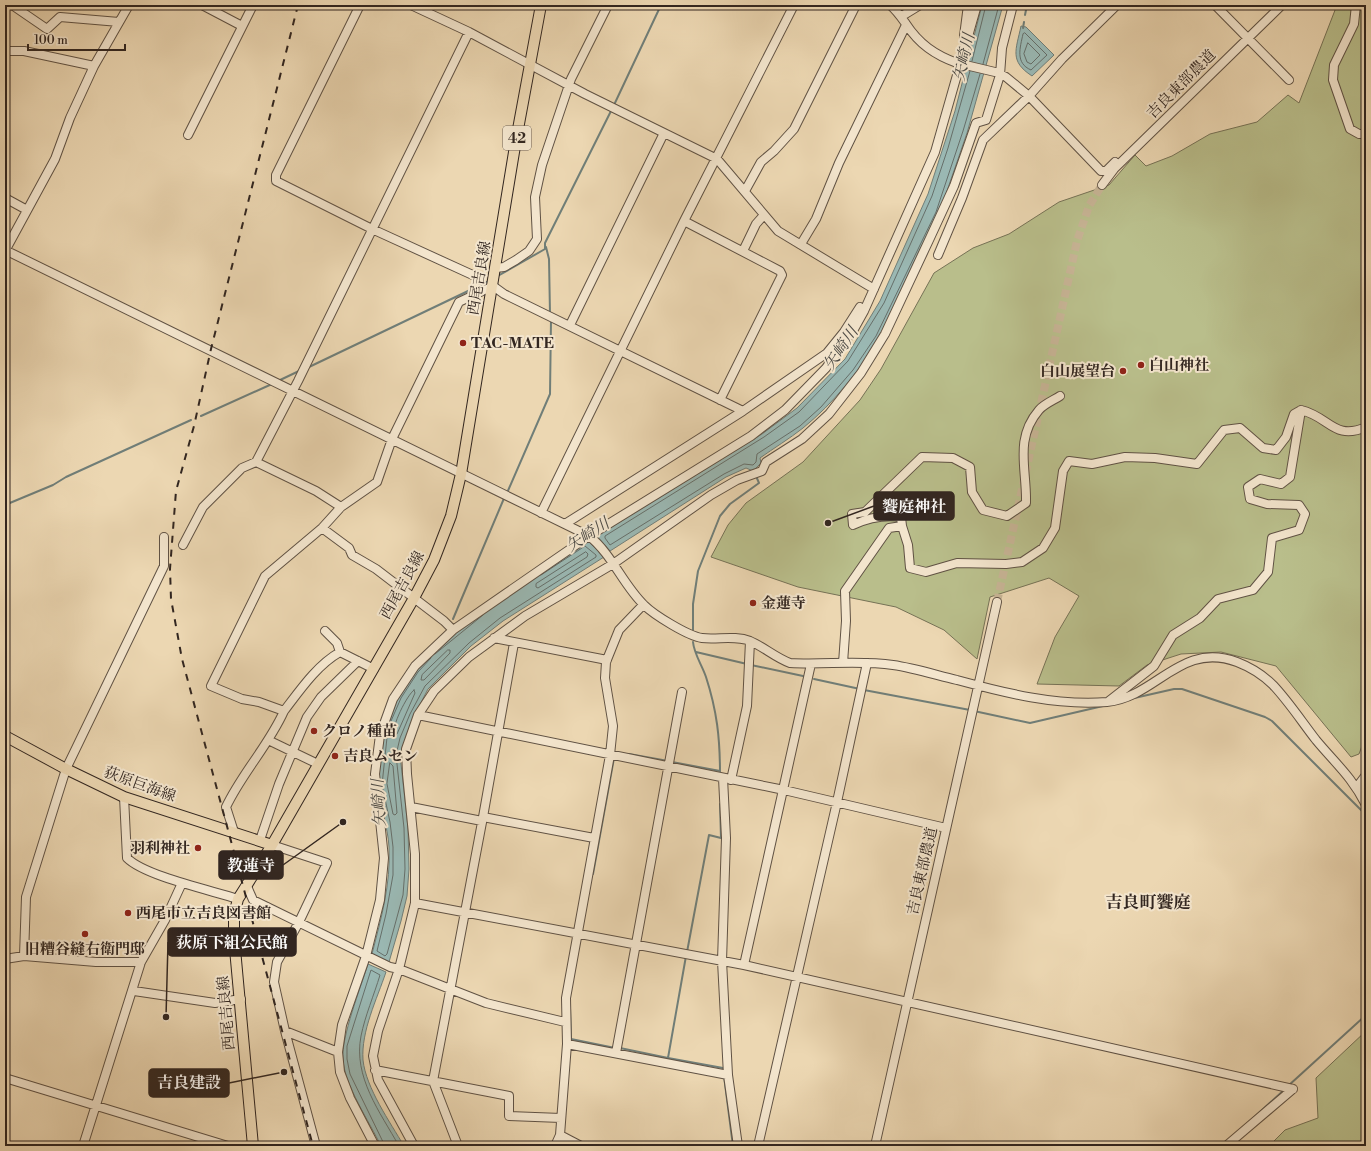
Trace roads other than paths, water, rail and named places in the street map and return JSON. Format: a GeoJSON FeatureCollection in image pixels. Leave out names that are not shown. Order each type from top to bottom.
{"type":"FeatureCollection","features":[{"type":"Feature","properties":{"kind":"main road","name":"西尾吉良線"},"geometry":{"type":"LineString","coordinates":[[253,1146],[234,938],[234,915],[238,898],[272,845],[414,598],[434,560],[451,516],[461,474],[496,270],[514,151],[541,5]]}},
{"type":"Feature","properties":{"kind":"main road","name":"荻原巨海線"},"geometry":{"type":"LineString","coordinates":[[5,736],[66,769],[124,797],[272,845]]}},
{"type":"Feature","properties":{"kind":"street"},"geometry":{"type":"LineString","coordinates":[[12,5],[47,29],[60,17],[119,22]]}},
{"type":"Feature","properties":{"kind":"street"},"geometry":{"type":"LineString","coordinates":[[129,5],[94,66],[70,118],[55,159],[5,250],[289,388],[509,498],[566,524],[591,538],[613,564],[643,605],[656,615],[690,635],[702,638],[741,639],[750,641],[782,660],[790,663],[810,664],[843,662],[892,665],[910,668],[1036,699],[1108,701],[1125,698],[1138,692],[1172,670],[1186,663],[1209,658],[1220,658],[1238,662],[1252,669],[1273,685],[1317,741],[1357,787],[1366,805]]}},
{"type":"Feature","properties":{"kind":"street"},"geometry":{"type":"LineString","coordinates":[[202,5],[242,26]]}},
{"type":"Feature","properties":{"kind":"street"},"geometry":{"type":"LineString","coordinates":[[188,135],[253,5]]}},
{"type":"Feature","properties":{"kind":"street"},"geometry":{"type":"LineString","coordinates":[[360,5],[276,175],[276,181],[372,229],[477,277]]}},
{"type":"Feature","properties":{"kind":"street"},"geometry":{"type":"LineString","coordinates":[[411,5],[420,7],[570,86],[717,159],[778,231],[872,288]]}},
{"type":"Feature","properties":{"kind":"street"},"geometry":{"type":"LineString","coordinates":[[496,270],[504,267],[529,251],[538,239],[535,197],[542,164],[570,86],[571,79],[608,5]]}},
{"type":"Feature","properties":{"kind":"street"},"geometry":{"type":"LineString","coordinates":[[541,513],[684,221],[717,159],[794,5]]}},
{"type":"Feature","properties":{"kind":"street"},"geometry":{"type":"LineString","coordinates":[[745,191],[761,162],[794,130],[856,5]]}},
{"type":"Feature","properties":{"kind":"street"},"geometry":{"type":"LineString","coordinates":[[890,5],[902,16],[906,24],[929,50],[940,57],[1006,77],[1029,96],[1101,171],[1106,171],[1123,156],[1129,155]]}},
{"type":"Feature","properties":{"kind":"street"},"geometry":{"type":"LineString","coordinates":[[902,16],[920,5]]}},
{"type":"Feature","properties":{"kind":"street"},"geometry":{"type":"LineString","coordinates":[[939,5],[962,5]]}},
{"type":"Feature","properties":{"kind":"street"},"geometry":{"type":"LineString","coordinates":[[965,43],[963,39],[968,5]]}},
{"type":"Feature","properties":{"kind":"street"},"geometry":{"type":"LineString","coordinates":[[375,1146],[350,1098],[340,1072],[338,1052],[342,1025],[368,957],[383,883],[384,848],[375,774],[380,735],[393,699],[403,682],[424,656],[453,630],[591,538],[751,436],[785,410],[826,368],[854,329],[936,152],[965,43],[977,5]]}},
{"type":"Feature","properties":{"kind":"street"},"geometry":{"type":"LineString","coordinates":[[414,1146],[378,1080],[375,1070],[374,1056],[378,1031],[399,969],[415,903],[415,854],[411,807],[406,774],[406,749],[418,715],[434,691],[469,657],[494,638],[525,616],[613,564],[711,495],[737,480],[762,471],[766,462],[802,439],[829,414],[847,393],[885,334],[954,186],[976,123],[986,120],[1013,5]]}},
{"type":"Feature","properties":{"kind":"street"},"geometry":{"type":"LineString","coordinates":[[938,255],[962,198],[983,140],[1029,96],[1062,59],[1117,5]]}},
{"type":"Feature","properties":{"kind":"street"},"geometry":{"type":"LineString","coordinates":[[1215,5],[1289,80]]}},
{"type":"Feature","properties":{"kind":"street","name":"吉良東部農道"},"geometry":{"type":"LineString","coordinates":[[1102,185],[1114,169],[1282,5]]}},
{"type":"Feature","properties":{"kind":"street"},"geometry":{"type":"LineString","coordinates":[[1356,5],[1354,24],[1334,64],[1333,80],[1350,129],[1359,134],[1366,134]]}},
{"type":"Feature","properties":{"kind":"street"},"geometry":{"type":"LineString","coordinates":[[801,244],[816,219],[839,163],[906,24]]}},
{"type":"Feature","properties":{"kind":"street"},"geometry":{"type":"LineString","coordinates":[[182,545],[203,507],[242,468],[256,462],[289,388],[298,381],[469,32]]}},
{"type":"Feature","properties":{"kind":"street"},"geometry":{"type":"LineString","coordinates":[[5,50],[24,51],[94,66]]}},
{"type":"Feature","properties":{"kind":"street"},"geometry":{"type":"LineString","coordinates":[[570,325],[664,133]]}},
{"type":"Feature","properties":{"kind":"street"},"geometry":{"type":"LineString","coordinates":[[5,198],[28,210]]}},
{"type":"Feature","properties":{"kind":"street"},"geometry":{"type":"LineString","coordinates":[[743,251],[756,224],[764,215]]}},
{"type":"Feature","properties":{"kind":"street"},"geometry":{"type":"LineString","coordinates":[[684,221],[780,271],[782,275],[720,400]]}},
{"type":"Feature","properties":{"kind":"street"},"geometry":{"type":"LineString","coordinates":[[284,711],[259,702],[242,699],[211,686],[265,576],[322,528],[341,507],[377,482],[392,439],[459,302],[493,286],[504,294],[743,411]]}},
{"type":"Feature","properties":{"kind":"street"},"geometry":{"type":"LineString","coordinates":[[566,524],[743,411],[827,353],[860,309],[872,288]]}},
{"type":"Feature","properties":{"kind":"street"},"geometry":{"type":"LineString","coordinates":[[1060,396],[1040,409],[1026,431],[1022,455],[1026,502],[1007,516],[983,510],[972,492],[970,467],[953,458],[922,458],[865,512],[852,514],[853,525],[862,521],[891,516],[901,517],[902,526],[908,545],[910,568],[926,572],[957,563],[1006,564],[1022,562],[1043,548],[1055,528],[1063,471],[1069,461],[1092,464],[1133,458],[1155,458],[1197,464],[1224,430],[1240,428],[1263,448],[1276,450],[1286,437],[1294,414],[1301,410],[1314,413],[1338,431],[1353,432],[1366,427]]}},
{"type":"Feature","properties":{"kind":"street"},"geometry":{"type":"LineString","coordinates":[[1108,701],[1154,666],[1173,635],[1200,618],[1218,599],[1253,590],[1268,572],[1272,538],[1299,530],[1305,514],[1299,505],[1267,504],[1250,499],[1248,487],[1260,479],[1281,484],[1290,477],[1301,410]]}},
{"type":"Feature","properties":{"kind":"street"},"geometry":{"type":"LineString","coordinates":[[256,462],[316,491],[341,507]]}},
{"type":"Feature","properties":{"kind":"street"},"geometry":{"type":"LineString","coordinates":[[843,662],[846,621],[845,591],[889,528],[902,526]]}},
{"type":"Feature","properties":{"kind":"street"},"geometry":{"type":"LineString","coordinates":[[322,528],[349,548],[352,555],[376,569],[453,630]]}},
{"type":"Feature","properties":{"kind":"street"},"geometry":{"type":"LineString","coordinates":[[24,956],[26,898],[66,769],[164,566],[164,537]]}},
{"type":"Feature","properties":{"kind":"street","name":"吉良東部農道"},"geometry":{"type":"LineString","coordinates":[[875,1146],[997,602]]}},
{"type":"Feature","properties":{"kind":"street"},"geometry":{"type":"LineString","coordinates":[[555,1146],[560,1135],[567,1044],[565,1022],[566,998],[610,755],[613,726],[605,678],[607,660],[619,630],[643,605]]}},
{"type":"Feature","properties":{"kind":"street"},"geometry":{"type":"LineString","coordinates":[[325,631],[337,644],[340,652],[374,669]]}},
{"type":"Feature","properties":{"kind":"street"},"geometry":{"type":"LineString","coordinates":[[494,638],[607,660]]}},
{"type":"Feature","properties":{"kind":"street"},"geometry":{"type":"LineString","coordinates":[[738,1146],[728,1075],[722,961],[727,779],[747,706],[750,641]]}},
{"type":"Feature","properties":{"kind":"street"},"geometry":{"type":"LineString","coordinates":[[458,1146],[432,1081],[466,912],[514,642]]}},
{"type":"Feature","properties":{"kind":"street"},"geometry":{"type":"LineString","coordinates":[[234,832],[226,807],[236,787],[268,740],[284,711],[310,678],[334,655],[340,652]]}},
{"type":"Feature","properties":{"kind":"street"},"geometry":{"type":"LineString","coordinates":[[260,840],[292,752],[307,717],[321,697],[358,661]]}},
{"type":"Feature","properties":{"kind":"street"},"geometry":{"type":"LineString","coordinates":[[758,1146],[837,802],[867,663]]}},
{"type":"Feature","properties":{"kind":"street"},"geometry":{"type":"LineString","coordinates":[[744,965],[784,790],[810,664]]}},
{"type":"Feature","properties":{"kind":"street"},"geometry":{"type":"LineString","coordinates":[[616,1053],[667,765],[682,692]]}},
{"type":"Feature","properties":{"kind":"street"},"geometry":{"type":"LineString","coordinates":[[418,715],[784,790],[946,828]]}},
{"type":"Feature","properties":{"kind":"street"},"geometry":{"type":"LineString","coordinates":[[268,740],[318,764]]}},
{"type":"Feature","properties":{"kind":"street"},"geometry":{"type":"LineString","coordinates":[[1357,787],[1366,775]]}},
{"type":"Feature","properties":{"kind":"street"},"geometry":{"type":"LineString","coordinates":[[124,797],[127,858],[133,864],[182,883],[238,898]]}},
{"type":"Feature","properties":{"kind":"street"},"geometry":{"type":"LineString","coordinates":[[411,807],[594,838]]}},
{"type":"Feature","properties":{"kind":"street"},"geometry":{"type":"LineString","coordinates":[[272,845],[327,863],[299,922],[277,962],[275,974],[275,988],[285,1031],[316,1146]]}},
{"type":"Feature","properties":{"kind":"street"},"geometry":{"type":"LineString","coordinates":[[83,1146],[134,991],[142,962],[165,920],[182,883]]}},
{"type":"Feature","properties":{"kind":"street"},"geometry":{"type":"LineString","coordinates":[[246,884],[253,900],[390,967],[399,969],[486,1003],[565,1022]]}},
{"type":"Feature","properties":{"kind":"street"},"geometry":{"type":"LineString","coordinates":[[415,903],[744,965],[1293,1089],[1226,1146]]}},
{"type":"Feature","properties":{"kind":"street"},"geometry":{"type":"LineString","coordinates":[[5,959],[24,956],[96,962],[142,962]]}},
{"type":"Feature","properties":{"kind":"street"},"geometry":{"type":"LineString","coordinates":[[134,991],[215,1004],[240,998]]}},
{"type":"Feature","properties":{"kind":"street"},"geometry":{"type":"LineString","coordinates":[[285,1031],[338,1052]]}},
{"type":"Feature","properties":{"kind":"street"},"geometry":{"type":"LineString","coordinates":[[567,1044],[728,1075]]}},
{"type":"Feature","properties":{"kind":"street"},"geometry":{"type":"LineString","coordinates":[[375,1070],[509,1096],[509,1116],[561,1118]]}},
{"type":"Feature","properties":{"kind":"street"},"geometry":{"type":"LineString","coordinates":[[5,1078],[228,1146]]}},
{"type":"Feature","properties":{"kind":"street"},"geometry":{"type":"LineString","coordinates":[[560,1135],[581,1146]]}},
{"type":"Feature","properties":{"kind":"water"},"geometry":{"type":"Polygon","coordinates":[[[982,5],[1003,5],[967,133],[939,214],[880,337],[872,350],[855,374],[825,408],[803,428],[760,458],[761,463],[753,471],[746,468],[726,477],[610,551],[597,536],[762,434],[797,408],[845,359],[880,301],[928,194],[955,111],[982,5]]]}},
{"type":"Feature","properties":{"kind":"water"},"geometry":{"type":"Polygon","coordinates":[[[1021,26],[1026,27],[1054,55],[1032,76],[1025,71],[1017,60],[1016,48],[1021,26]]]}},
{"type":"Feature","properties":{"kind":"water"},"geometry":{"type":"Polygon","coordinates":[[[587,540],[604,557],[503,621],[471,646],[428,689],[414,716],[400,755],[408,828],[409,869],[407,896],[389,962],[372,954],[385,901],[389,861],[388,839],[378,785],[379,754],[386,723],[398,694],[415,669],[457,632],[493,604],[587,540]]]}},
{"type":"Feature","properties":{"kind":"water"},"geometry":{"type":"Polygon","coordinates":[[[368,964],[386,972],[370,1015],[364,1038],[363,1060],[365,1071],[379,1104],[404,1146],[381,1146],[358,1103],[344,1069],[343,1050],[345,1038],[368,964]]]}},
{"type":"Feature","properties":{"kind":"waterway"},"geometry":{"type":"LineString","coordinates":[[614,105],[661,5]]}},
{"type":"Feature","properties":{"kind":"waterway"},"geometry":{"type":"LineString","coordinates":[[1025,15],[1027,5]]}},
{"type":"Feature","properties":{"kind":"waterway"},"geometry":{"type":"LineString","coordinates":[[1023,28],[1024,22]]}},
{"type":"Feature","properties":{"kind":"waterway"},"geometry":{"type":"LineString","coordinates":[[496,277],[545,249],[545,243],[612,109]]}},
{"type":"Feature","properties":{"kind":"waterway"},"geometry":{"type":"LineString","coordinates":[[546,247],[549,259],[550,314]]}},
{"type":"Feature","properties":{"kind":"waterway"},"geometry":{"type":"LineString","coordinates":[[309,367],[489,281]]}},
{"type":"Feature","properties":{"kind":"waterway"},"geometry":{"type":"LineString","coordinates":[[507,493],[550,394],[551,320]]}},
{"type":"Feature","properties":{"kind":"waterway"},"geometry":{"type":"LineString","coordinates":[[278,381],[299,371]]}},
{"type":"Feature","properties":{"kind":"waterway"},"geometry":{"type":"LineString","coordinates":[[201,416],[272,384]]}},
{"type":"Feature","properties":{"kind":"waterway"},"geometry":{"type":"LineString","coordinates":[[5,505],[53,485],[66,477],[191,420]]}},
{"type":"Feature","properties":{"kind":"waterway"},"geometry":{"type":"LineString","coordinates":[[693,630],[693,604],[698,571],[720,516],[730,504],[759,483],[756,476]]}},
{"type":"Feature","properties":{"kind":"waterway"},"geometry":{"type":"LineString","coordinates":[[453,619],[505,496]]}},
{"type":"Feature","properties":{"kind":"waterway"},"geometry":{"type":"LineString","coordinates":[[693,642],[696,655],[710,689],[715,713],[720,774]]}},
{"type":"Feature","properties":{"kind":"waterway"},"geometry":{"type":"LineString","coordinates":[[696,652],[747,664]]}},
{"type":"Feature","properties":{"kind":"waterway"},"geometry":{"type":"LineString","coordinates":[[751,665],[803,676]]}},
{"type":"Feature","properties":{"kind":"waterway"},"geometry":{"type":"LineString","coordinates":[[814,679],[860,689]]}},
{"type":"Feature","properties":{"kind":"waterway"},"geometry":{"type":"LineString","coordinates":[[1130,699],[1174,689],[1182,689],[1265,717],[1272,721],[1366,815]]}},
{"type":"Feature","properties":{"kind":"waterway"},"geometry":{"type":"LineString","coordinates":[[864,690],[970,710]]}},
{"type":"Feature","properties":{"kind":"waterway"},"geometry":{"type":"LineString","coordinates":[[974,711],[1030,723],[1103,706]]}},
{"type":"Feature","properties":{"kind":"waterway"},"geometry":{"type":"LineString","coordinates":[[629,754],[668,761]]}},
{"type":"Feature","properties":{"kind":"waterway"},"geometry":{"type":"LineString","coordinates":[[593,874],[614,758]]}},
{"type":"Feature","properties":{"kind":"waterway"},"geometry":{"type":"LineString","coordinates":[[672,762],[720,771]]}},
{"type":"Feature","properties":{"kind":"waterway"},"geometry":{"type":"LineString","coordinates":[[687,952],[709,835],[721,838],[720,804]]}},
{"type":"Feature","properties":{"kind":"waterway"},"geometry":{"type":"LineString","coordinates":[[686,956],[668,1058],[723,1068],[724,1071]]}},
{"type":"Feature","properties":{"kind":"waterway"},"geometry":{"type":"LineString","coordinates":[[570,1008],[571,1039],[615,1048]]}},
{"type":"Feature","properties":{"kind":"waterway"},"geometry":{"type":"LineString","coordinates":[[1288,1086],[1366,1015]]}},
{"type":"Feature","properties":{"kind":"waterway"},"geometry":{"type":"LineString","coordinates":[[620,1048],[668,1058]]}},
{"type":"Feature","properties":{"kind":"waterway"},"geometry":{"type":"LineString","coordinates":[[724,1076],[733,1146]]}},
{"type":"Feature","properties":{"kind":"waterway"},"geometry":{"type":"LineString","coordinates":[[1250,1121],[1284,1090]]}},
{"type":"Feature","properties":{"kind":"tunnel"},"geometry":{"type":"LineString","coordinates":[[997,602],[1077,241],[1089,206],[1102,185]]}},
{"type":"Feature","properties":{"kind":"railway"},"geometry":{"type":"LineString","coordinates":[[298,5],[211,349],[194,426],[176,491],[170,569],[171,599],[182,659],[313,1146]]}},
{"type":"Feature","properties":{"kind":"place","name":"TAC-MATE"},"geometry":{"type":"Point","coordinates":[463,343]}},
{"type":"Feature","properties":{"kind":"place","name":"白山神社"},"geometry":{"type":"Point","coordinates":[1141,365]}},
{"type":"Feature","properties":{"kind":"place","name":"白山展望台"},"geometry":{"type":"Point","coordinates":[1123,371]}},
{"type":"Feature","properties":{"kind":"place","name":"饗庭神社"},"geometry":{"type":"Point","coordinates":[828,523]}},
{"type":"Feature","properties":{"kind":"place","name":"金蓮寺"},"geometry":{"type":"Point","coordinates":[753,603]}},
{"type":"Feature","properties":{"kind":"place","name":"クロノ種苗"},"geometry":{"type":"Point","coordinates":[314,731]}},
{"type":"Feature","properties":{"kind":"place","name":"吉良ムセン"},"geometry":{"type":"Point","coordinates":[335,756]}},
{"type":"Feature","properties":{"kind":"place","name":"教蓮寺"},"geometry":{"type":"Point","coordinates":[343,822]}},
{"type":"Feature","properties":{"kind":"place","name":"羽利神社"},"geometry":{"type":"Point","coordinates":[198,848]}},
{"type":"Feature","properties":{"kind":"place","name":"西尾市立吉良図書館"},"geometry":{"type":"Point","coordinates":[128,913]}},
{"type":"Feature","properties":{"kind":"place","name":"旧糟谷縫右衛門邸"},"geometry":{"type":"Point","coordinates":[85,934]}},
{"type":"Feature","properties":{"kind":"place","name":"荻原下組公民館"},"geometry":{"type":"Point","coordinates":[166,1017]}},
{"type":"Feature","properties":{"kind":"place","name":"吉良建設"},"geometry":{"type":"Point","coordinates":[284,1072]}},
{"type":"Feature","properties":{"kind":"district","name":"吉良町饗庭"},"geometry":{"type":"Point","coordinates":[1148,902]}},
{"type":"Feature","properties":{"kind":"water label","name":"矢崎川"},"geometry":{"type":"Point","coordinates":[963,57]}},
{"type":"Feature","properties":{"kind":"water label","name":"矢崎川"},"geometry":{"type":"Point","coordinates":[840,348]}},
{"type":"Feature","properties":{"kind":"water label","name":"矢崎川"},"geometry":{"type":"Point","coordinates":[587,534]}},
{"type":"Feature","properties":{"kind":"water label","name":"矢崎川"},"geometry":{"type":"Point","coordinates":[378,803]}}]}
